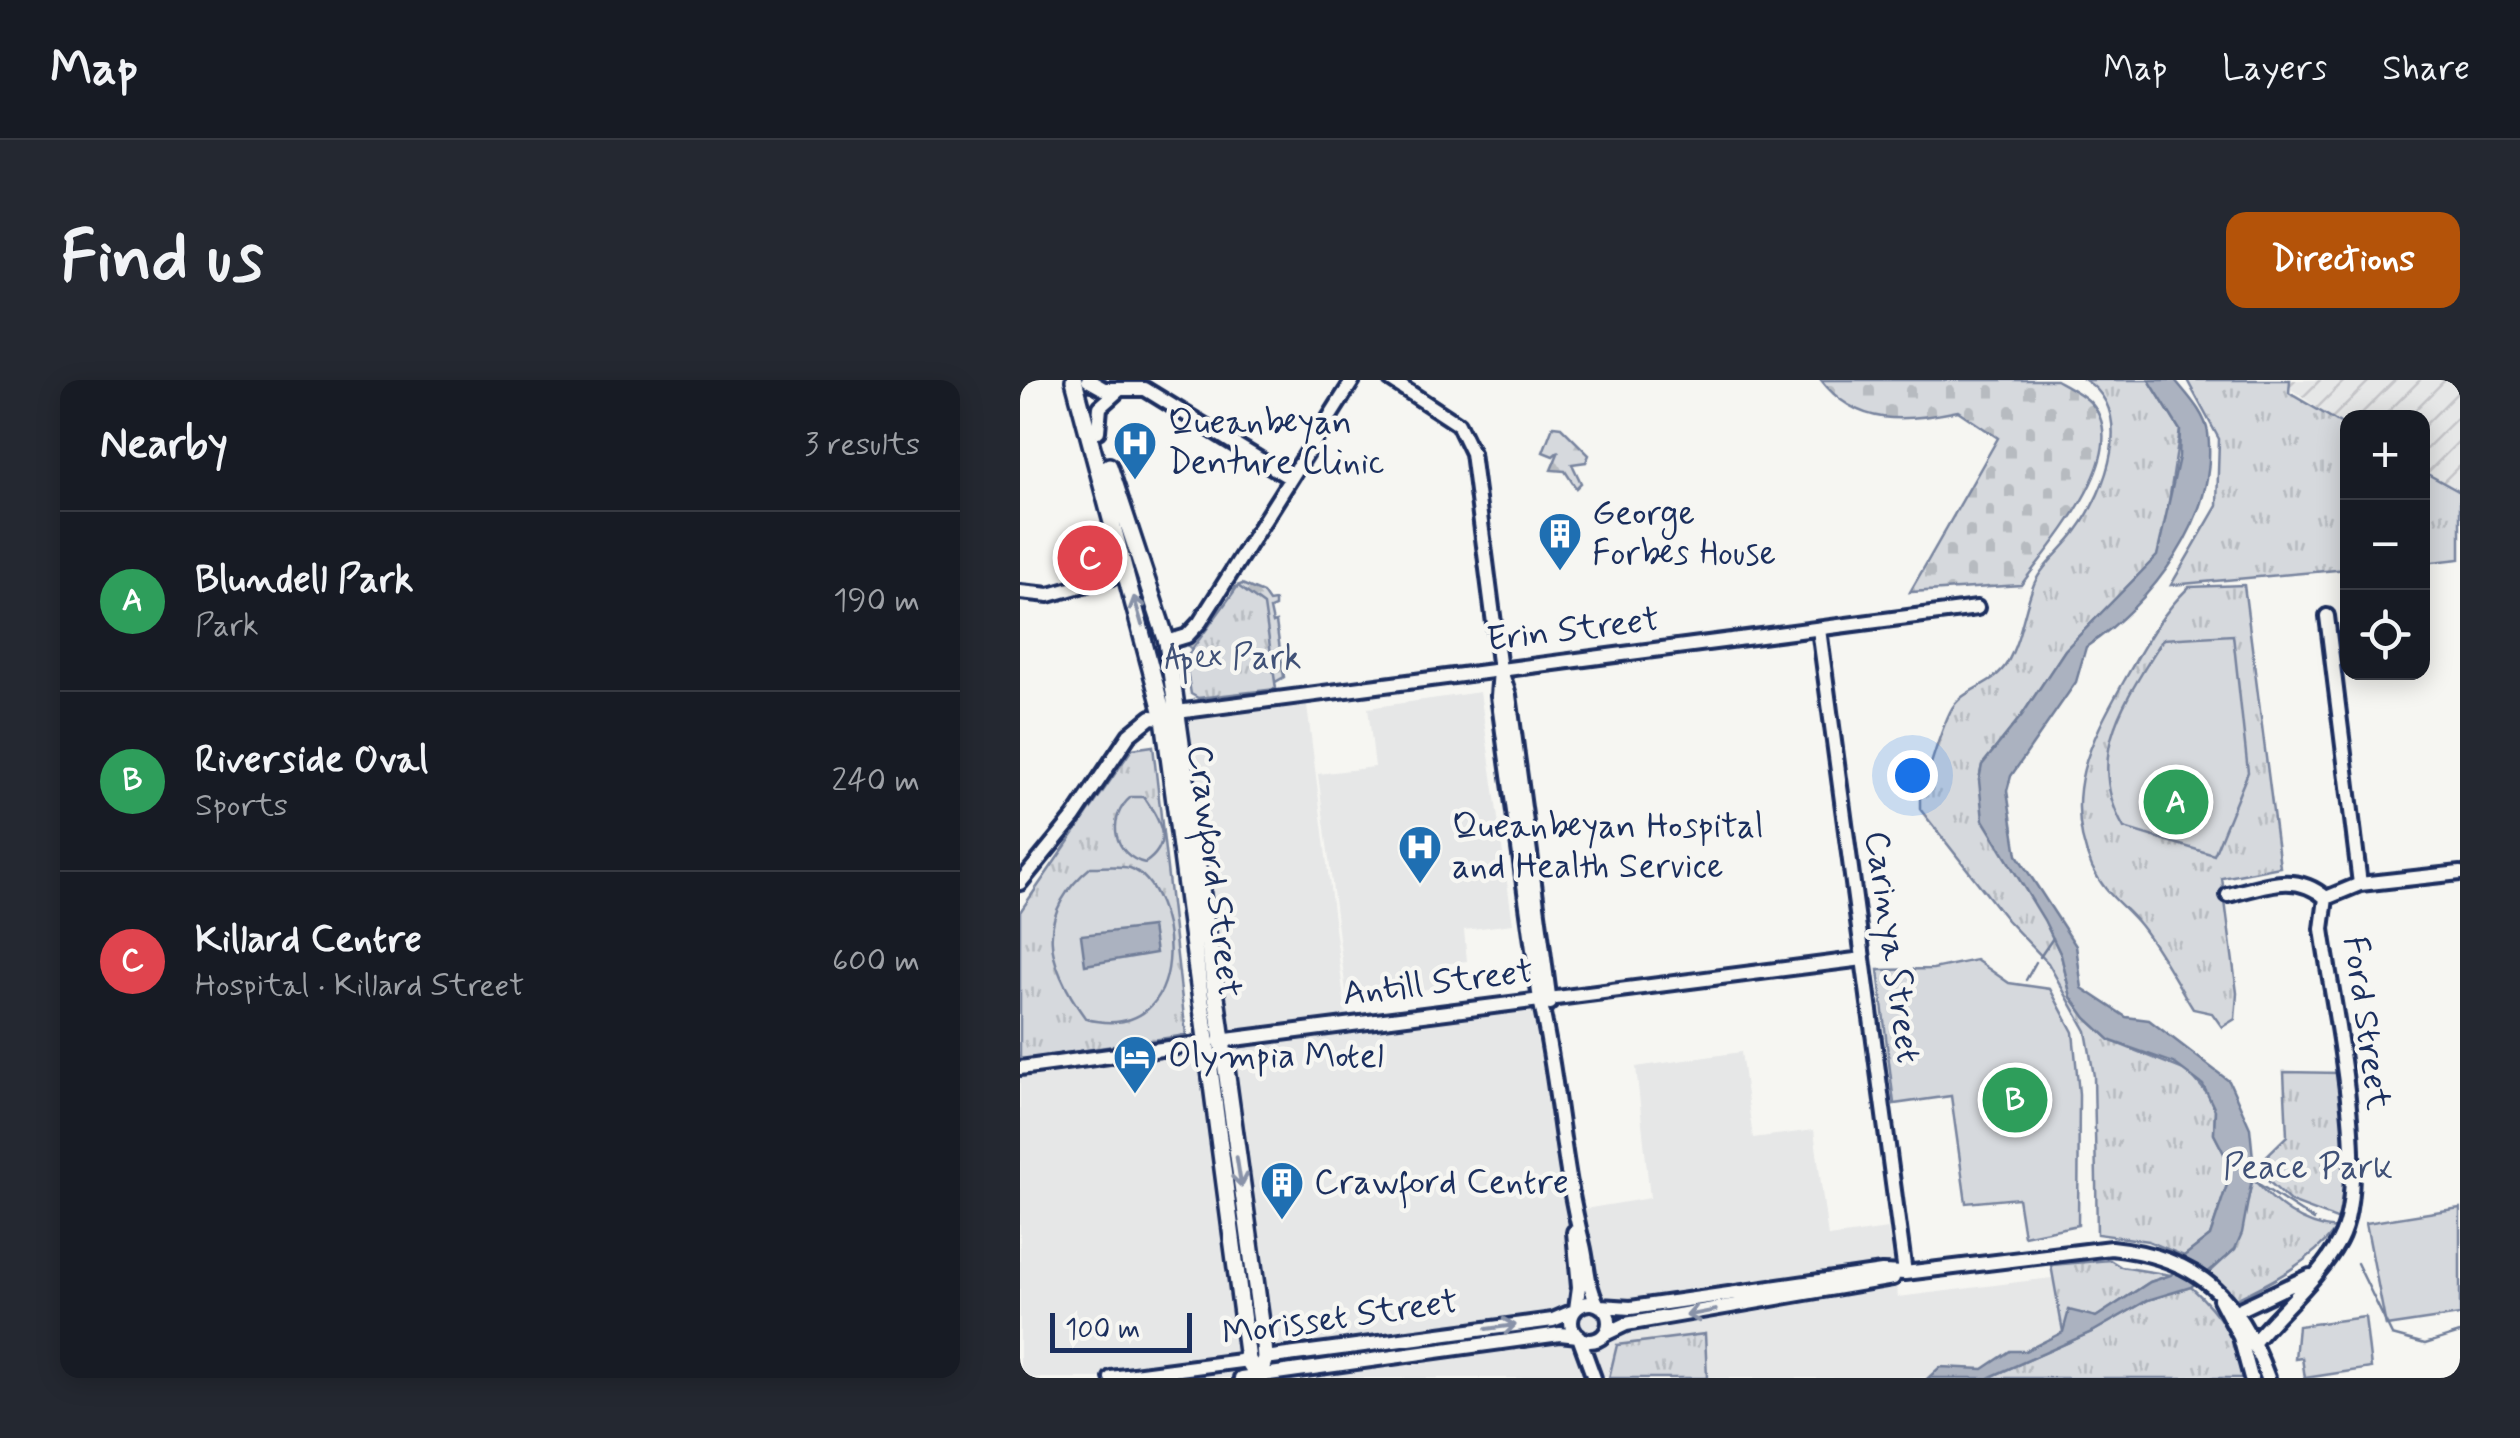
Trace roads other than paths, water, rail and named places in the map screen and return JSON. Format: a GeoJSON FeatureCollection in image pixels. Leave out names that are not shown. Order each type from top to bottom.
{"type":"FeatureCollection","features":[{"type":"Feature","properties":{"kind":"main road","name":"Crawford Street"},"geometry":{"type":"LineString","coordinates":[[1074,380],[1135,570],[1167,642],[1170,715],[1248,1360],[1259,1377]]}},
{"type":"Feature","properties":{"kind":"main road","name":"Crawford Street"},"geometry":{"type":"LineString","coordinates":[[1087,380],[1170,715]]}},
{"type":"Feature","properties":{"kind":"main road","name":"Crawford Street"},"geometry":{"type":"LineString","coordinates":[[1212,1042],[1265,1358],[1259,1377]]}},
{"type":"Feature","properties":{"kind":"main road","name":"Morisset Street"},"geometry":{"type":"LineString","coordinates":[[1248,1360],[1265,1358]]}},
{"type":"Feature","properties":{"kind":"street"},"geometry":{"type":"LineString","coordinates":[[1087,380],[1100,388],[1146,389],[1290,478]]}},
{"type":"Feature","properties":{"kind":"street"},"geometry":{"type":"LineString","coordinates":[[1167,642],[1193,631],[1353,380]]}},
{"type":"Feature","properties":{"kind":"street"},"geometry":{"type":"LineString","coordinates":[[1391,380],[1452,418],[1469,441],[1500,670],[1498,696],[1575,1219],[1590,1289],[1609,1321],[1594,1376]]}},
{"type":"Feature","properties":{"kind":"street"},"geometry":{"type":"LineString","coordinates":[[1098,431],[1100,406],[1121,388]]}},
{"type":"Feature","properties":{"kind":"street"},"geometry":{"type":"LineString","coordinates":[[1020,592],[1049,596],[1135,570]]}},
{"type":"Feature","properties":{"kind":"street","name":"Erin Street"},"geometry":{"type":"LineString","coordinates":[[1170,715],[1977,608]]}},
{"type":"Feature","properties":{"kind":"street"},"geometry":{"type":"LineString","coordinates":[[2327,616],[2360,884]]}},
{"type":"Feature","properties":{"kind":"street","name":"Carinya Street"},"geometry":{"type":"LineString","coordinates":[[1819,629],[1905,1273]]}},
{"type":"Feature","properties":{"kind":"street"},"geometry":{"type":"LineString","coordinates":[[1021,878],[1074,818],[1129,735],[1151,717],[1170,715]]}},
{"type":"Feature","properties":{"kind":"street","name":"Ford Street"},"geometry":{"type":"LineString","coordinates":[[2326,898],[2360,884],[2460,873]]}},
{"type":"Feature","properties":{"kind":"street","name":"Ford Street"},"geometry":{"type":"LineString","coordinates":[[2228,895],[2286,881],[2311,884],[2326,898]]}},
{"type":"Feature","properties":{"kind":"street","name":"Ford Street"},"geometry":{"type":"LineString","coordinates":[[2255,1341],[2319,1268],[2343,1233],[2355,1178],[2322,928],[2326,898]]}},
{"type":"Feature","properties":{"kind":"street","name":"Antill Street"},"geometry":{"type":"LineString","coordinates":[[1020,1068],[1863,960]]}},
{"type":"Feature","properties":{"kind":"street"},"geometry":{"type":"LineString","coordinates":[[1575,1219],[1575,1310],[1571,1323],[1594,1376]]}},
{"type":"Feature","properties":{"kind":"street"},"geometry":{"type":"LineString","coordinates":[[1575,1310],[1585,1304],[1631,1308],[1792,1283],[2111,1248],[2174,1263],[2212,1288],[2238,1310],[2255,1341],[2268,1378]]}},
{"type":"Feature","properties":{"kind":"street","name":"Ford Street"},"geometry":{"type":"LineString","coordinates":[[2238,1310],[2290,1288],[2319,1268]]}},
{"type":"Feature","properties":{"kind":"street"},"geometry":{"type":"LineString","coordinates":[[1578,1337],[1591,1341],[1626,1324],[1905,1273]]}},
{"type":"Feature","properties":{"kind":"street"},"geometry":{"type":"LineString","coordinates":[[1792,1283],[1820,1291]]}},
{"type":"Feature","properties":{"kind":"street"},"geometry":{"type":"LineString","coordinates":[[1734,1307],[1756,1288]]}},
{"type":"Feature","properties":{"kind":"street"},"geometry":{"type":"LineString","coordinates":[[2212,1288],[2240,1336]]}},
{"type":"Feature","properties":{"kind":"street","name":"Morisset Street"},"geometry":{"type":"LineString","coordinates":[[1265,1358],[1553,1320],[1575,1310]]}},
{"type":"Feature","properties":{"kind":"street"},"geometry":{"type":"LineString","coordinates":[[2238,1310],[2251,1378]]}},
{"type":"Feature","properties":{"kind":"street","name":"Morisset Street"},"geometry":{"type":"LineString","coordinates":[[1241,1378],[1338,1371],[1553,1335],[1578,1337]]}},
{"type":"Feature","properties":{"kind":"street","name":"Morisset Street"},"geometry":{"type":"LineString","coordinates":[[1111,1378],[1248,1360]]}},
{"type":"Feature","properties":{"kind":"waterway"},"geometry":{"type":"LineString","coordinates":[[2040,957],[2053,938]]}},
{"type":"Feature","properties":{"kind":"waterway"},"geometry":{"type":"LineString","coordinates":[[2026,980],[2036,962]]}},
{"type":"Feature","properties":{"kind":"waterway"},"geometry":{"type":"LineString","coordinates":[[2254,1181],[2314,1220]]}},
{"type":"Feature","properties":{"kind":"waterway"},"geometry":{"type":"LineString","coordinates":[[2357,1263],[2392,1335],[2425,1344],[2460,1333]]}},
{"type":"Feature","properties":{"kind":"place","name":"Queanbeyan Denture Clinic"},"geometry":{"type":"Point","coordinates":[1135,481]}},
{"type":"Feature","properties":{"kind":"place","name":"Killard Centre"},"geometry":{"type":"Point","coordinates":[1090,558]}},
{"type":"Feature","properties":{"kind":"place","name":"George Forbes House"},"geometry":{"type":"Point","coordinates":[1560,572]}},
{"type":"Feature","properties":{"kind":"place","name":"Blundell Park"},"geometry":{"type":"Point","coordinates":[2176,802]}},
{"type":"Feature","properties":{"kind":"place","name":"Queanbeyan Hospital and Health Service"},"geometry":{"type":"Point","coordinates":[1420,885]}},
{"type":"Feature","properties":{"kind":"place","name":"Olympia Motel"},"geometry":{"type":"Point","coordinates":[1135,1095]}},
{"type":"Feature","properties":{"kind":"place","name":"Riverside Oval"},"geometry":{"type":"Point","coordinates":[2015,1100]}},
{"type":"Feature","properties":{"kind":"place","name":"Crawford Centre"},"geometry":{"type":"Point","coordinates":[1282,1221]}},
{"type":"Feature","properties":{"kind":"park label","name":"Apex Park"},"geometry":{"type":"Point","coordinates":[1233,658]}},
{"type":"Feature","properties":{"kind":"park label","name":"Peace Park"},"geometry":{"type":"Point","coordinates":[2308,1168]}}]}
